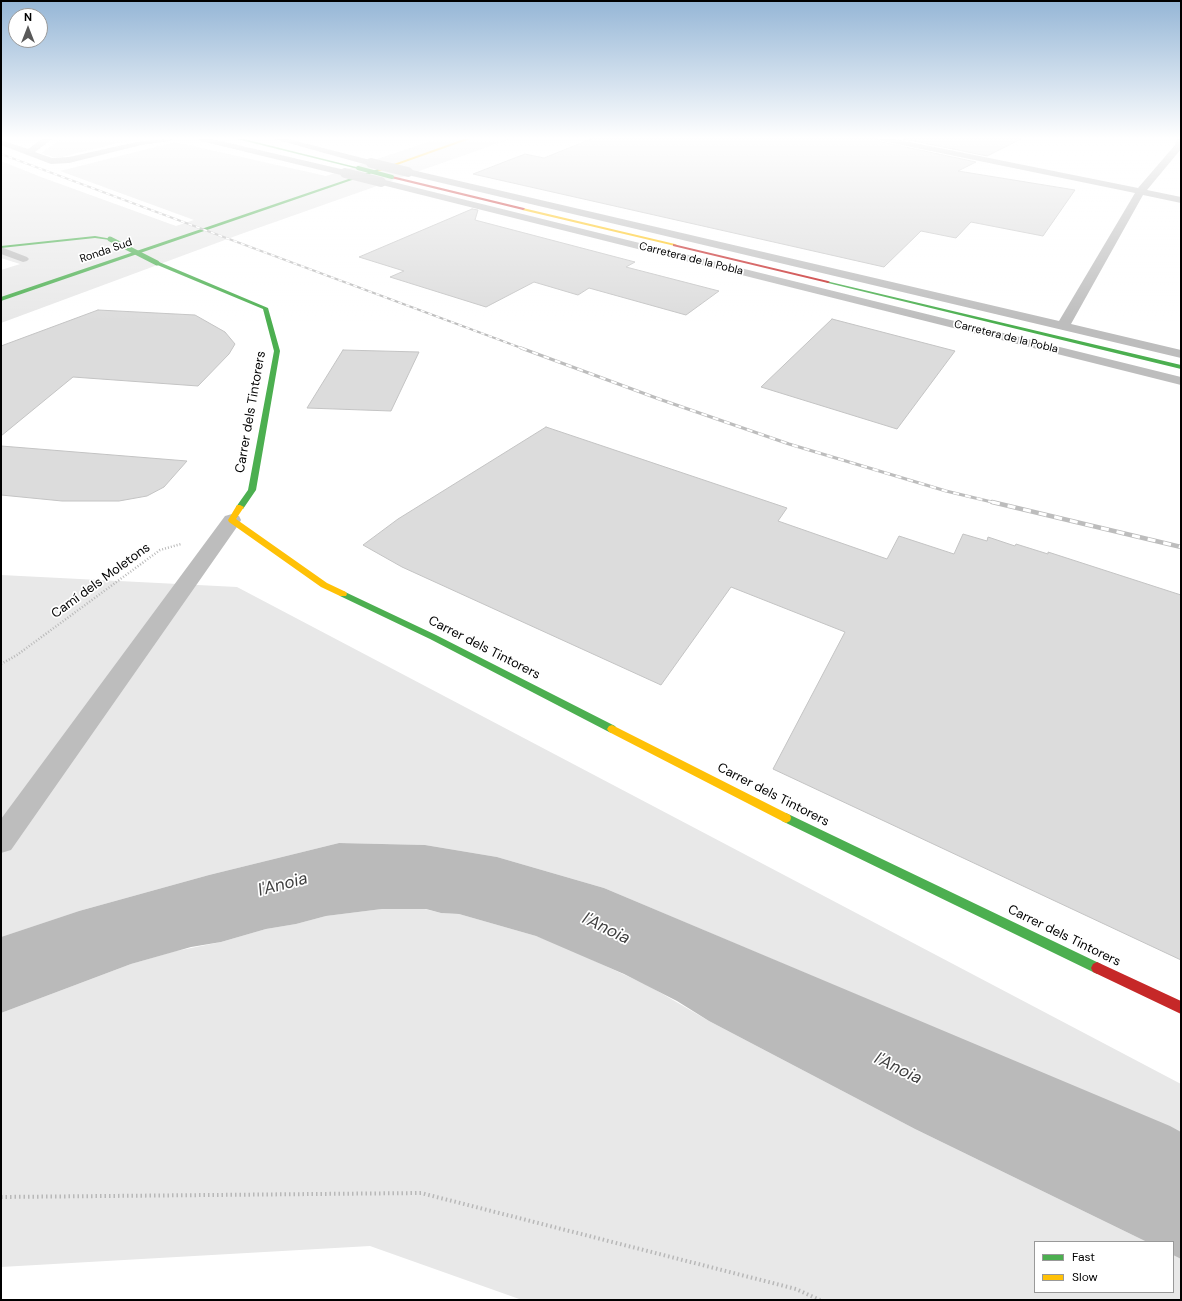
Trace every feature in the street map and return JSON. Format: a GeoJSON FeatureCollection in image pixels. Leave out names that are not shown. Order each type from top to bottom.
{"type":"FeatureCollection","features":[{"type":"Feature","properties":{"kind":"main road","name":"Ronda Sud"},"geometry":{"type":"LineString","coordinates":[[1,299],[291,200]]}},
{"type":"Feature","properties":{"kind":"main road","name":"Carretera de la Pobla"},"geometry":{"type":"LineString","coordinates":[[470,200],[1181,367]]}},
{"type":"Feature","properties":{"kind":"main road","name":"Carrer dels Tintorers"},"geometry":{"type":"LineString","coordinates":[[1,247],[96,237],[110,239],[157,263],[265,308],[277,351],[252,490],[227,526],[324,585],[440,641],[782,816],[1181,1008]]}},
{"type":"Feature","properties":{"kind":"street","name":"Carretera de la Pobla"},"geometry":{"type":"LineString","coordinates":[[464,200],[1181,381]]}},
{"type":"Feature","properties":{"kind":"street","name":"Carretera de la Pobla"},"geometry":{"type":"LineString","coordinates":[[526,200],[1181,354]]}},
{"type":"Feature","properties":{"kind":"street"},"geometry":{"type":"LineString","coordinates":[[1062,326],[1136,200]]}},
{"type":"Feature","properties":{"kind":"street"},"geometry":{"type":"LineString","coordinates":[[1,250],[22,259]]}},
{"type":"Feature","properties":{"kind":"street"},"geometry":{"type":"LineString","coordinates":[[1,841],[227,526]]}},
{"type":"Feature","properties":{"kind":"path","name":"Camí dels Moletons"},"geometry":{"type":"LineString","coordinates":[[1,664],[17,655],[160,550],[227,526]]}},
{"type":"Feature","properties":{"kind":"path"},"geometry":{"type":"LineString","coordinates":[[1,1197],[421,1193],[796,1288],[820,1300]]}},
{"type":"Feature","properties":{"kind":"shaded area"},"geometry":{"type":"Polygon","coordinates":[[[1,200],[104,200],[176,226],[194,220],[139,200],[338,200],[1,323],[1,270],[20,264],[1,258],[1,200]]]}},
{"type":"Feature","properties":{"kind":"shaded area"},"geometry":{"type":"Polygon","coordinates":[[[1,575],[237,587],[1181,1084],[1181,1132],[604,888],[497,857],[425,845],[339,843],[209,875],[79,911],[1,937],[1,575]]]}},
{"type":"Feature","properties":{"kind":"shaded area"},"geometry":{"type":"Polygon","coordinates":[[[382,909],[425,909],[441,913],[459,914],[536,936],[560,945],[649,986],[709,1021],[915,1129],[1145,1241],[1034,1241],[1034,1293],[1174,1293],[1174,1256],[1181,1259],[1181,1300],[522,1300],[370,1246],[1,1267],[1,1013],[131,964],[176,951],[221,942],[266,929],[296,924],[326,916],[382,909]]]}},
{"type":"Feature","properties":{"kind":"water","name":"l'Anoia"},"geometry":{"type":"Polygon","coordinates":[[[339,843],[425,845],[497,857],[604,888],[1170,1126],[1181,1132],[1181,1259],[1174,1256],[1174,1241],[1145,1241],[915,1129],[709,1021],[677,1001],[624,974],[536,936],[459,914],[441,913],[426,909],[382,909],[326,916],[296,924],[266,929],[221,942],[191,947],[131,964],[1,1013],[1,937],[79,911],[209,875],[339,843]]]}},
{"type":"Feature","properties":{"kind":"building"},"geometry":{"type":"Polygon","coordinates":[[[587,200],[1068,200],[1043,236],[971,222],[956,238],[921,231],[884,267],[587,200]]]}},
{"type":"Feature","properties":{"kind":"building"},"geometry":{"type":"Polygon","coordinates":[[[472,209],[478,210],[475,220],[635,262],[626,267],[719,291],[686,315],[589,288],[578,295],[534,282],[486,307],[390,277],[404,271],[359,257],[472,209]]]}},
{"type":"Feature","properties":{"kind":"building"},"geometry":{"type":"Polygon","coordinates":[[[98,310],[195,315],[225,332],[235,344],[229,354],[198,386],[73,377],[1,436],[1,346],[98,310]]]}},
{"type":"Feature","properties":{"kind":"building"},"geometry":{"type":"Polygon","coordinates":[[[832,319],[955,351],[897,429],[761,387],[832,319]]]}},
{"type":"Feature","properties":{"kind":"building"},"geometry":{"type":"Polygon","coordinates":[[[343,350],[419,352],[391,411],[307,408],[343,350]]]}},
{"type":"Feature","properties":{"kind":"building"},"geometry":{"type":"Polygon","coordinates":[[[546,427],[787,508],[778,521],[887,559],[899,536],[954,554],[963,534],[987,541],[988,537],[1015,546],[1016,544],[1048,554],[1048,552],[1181,595],[1181,960],[773,769],[845,632],[731,587],[661,685],[402,567],[363,545],[398,519],[546,427]]]}},
{"type":"Feature","properties":{"kind":"building"},"geometry":{"type":"Polygon","coordinates":[[[1,446],[187,461],[164,487],[147,496],[119,501],[62,501],[1,495],[1,446]]]}},
{"type":"Feature","properties":{"kind":"railway"},"geometry":{"type":"LineString","coordinates":[[124,200],[524,349]]}},
{"type":"Feature","properties":{"kind":"railway"},"geometry":{"type":"LineString","coordinates":[[521,348],[659,399],[789,444],[946,491],[996,503]]}},
{"type":"Feature","properties":{"kind":"railway"},"geometry":{"type":"LineString","coordinates":[[992,502],[1181,547]]}},
{"type":"Feature","properties":{"kind":"traffic: fast"},"geometry":{"type":"LineString","coordinates":[[1,299],[292,200]]}},
{"type":"Feature","properties":{"kind":"traffic: fast"},"geometry":{"type":"LineString","coordinates":[[1,247],[95,237],[110,239]]}},
{"type":"Feature","properties":{"kind":"traffic: fast"},"geometry":{"type":"LineString","coordinates":[[110,239],[157,263]]}},
{"type":"Feature","properties":{"kind":"traffic: fast"},"geometry":{"type":"LineString","coordinates":[[157,263],[265,308],[277,351],[252,490],[240,507]]}},
{"type":"Feature","properties":{"kind":"traffic: fast"},"geometry":{"type":"LineString","coordinates":[[828,282],[1181,367]]}},
{"type":"Feature","properties":{"kind":"traffic: fast"},"geometry":{"type":"LineString","coordinates":[[343,594],[433,637],[612,729]]}},
{"type":"Feature","properties":{"kind":"traffic: fast"},"geometry":{"type":"LineString","coordinates":[[786,818],[1097,968]]}},
{"type":"Feature","properties":{"kind":"traffic: slow"},"geometry":{"type":"LineString","coordinates":[[523,209],[675,245]]}},
{"type":"Feature","properties":{"kind":"traffic: slow"},"geometry":{"type":"LineString","coordinates":[[240,507],[232,520],[324,585],[343,594]]}},
{"type":"Feature","properties":{"kind":"traffic: slow"},"geometry":{"type":"LineString","coordinates":[[612,729],[786,818]]}},
{"type":"Feature","properties":{"kind":"traffic: jam"},"geometry":{"type":"LineString","coordinates":[[485,200],[523,209]]}},
{"type":"Feature","properties":{"kind":"traffic: jam"},"geometry":{"type":"LineString","coordinates":[[675,245],[828,282]]}},
{"type":"Feature","properties":{"kind":"traffic: jam"},"geometry":{"type":"LineString","coordinates":[[1097,968],[1181,1008]]}}]}
